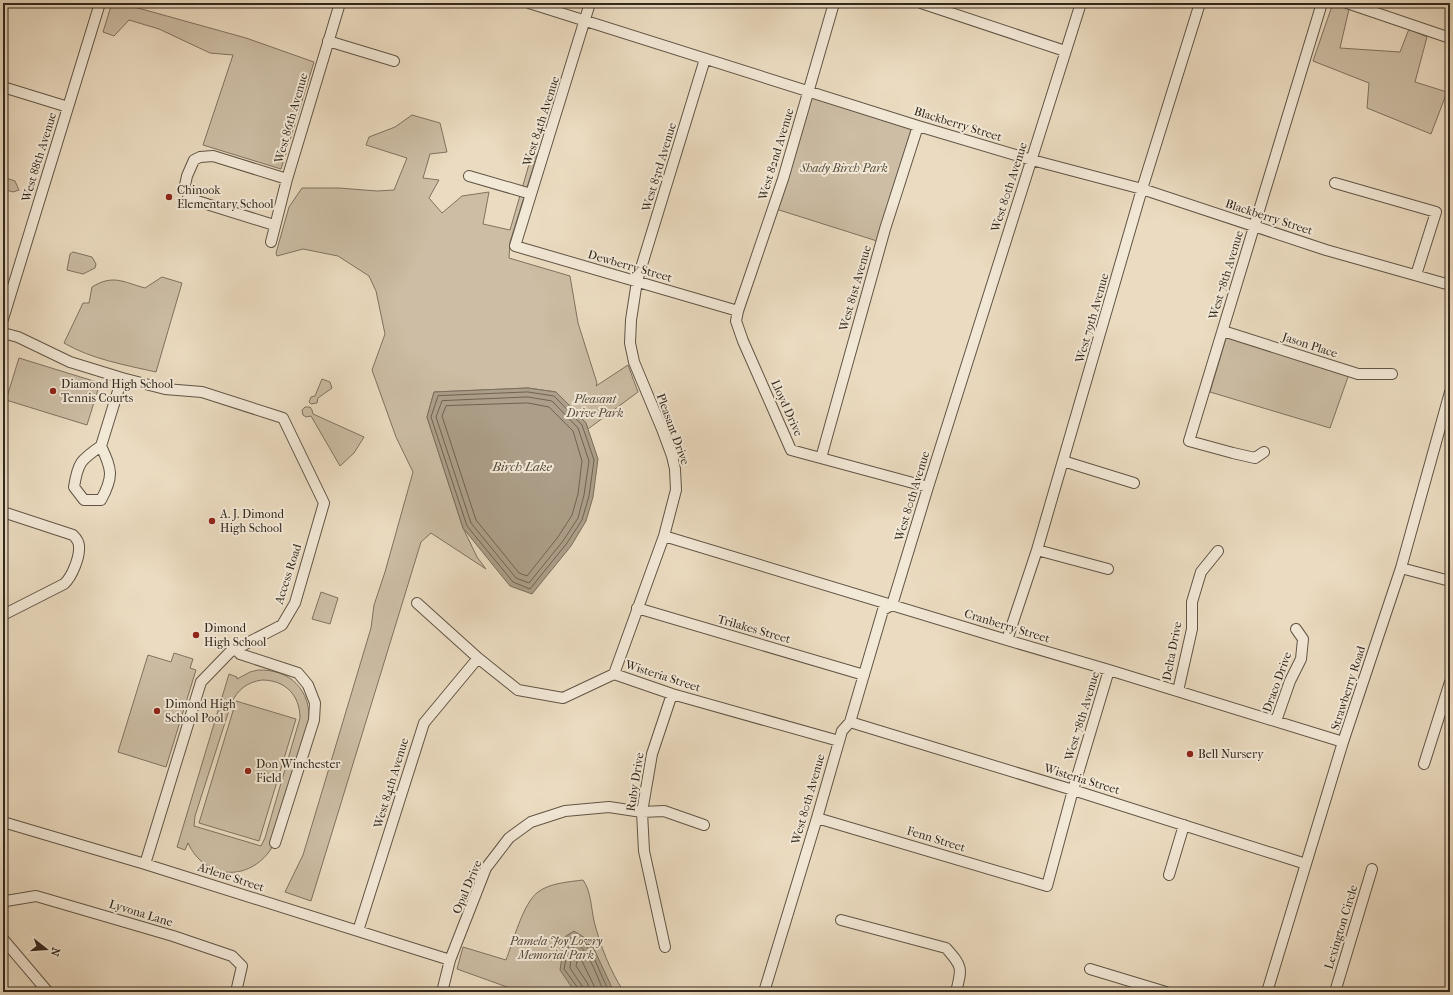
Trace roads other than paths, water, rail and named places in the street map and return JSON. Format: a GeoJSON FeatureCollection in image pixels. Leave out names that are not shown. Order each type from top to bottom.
{"type":"FeatureCollection","features":[{"type":"Feature","properties":{"kind":"street","name":"West 88th Avenue"},"geometry":{"type":"LineString","coordinates":[[3,319],[100,3]]}},
{"type":"Feature","properties":{"kind":"street","name":"West 86th Avenue"},"geometry":{"type":"LineString","coordinates":[[271,242],[274,225],[287,179],[340,3]]}},
{"type":"Feature","properties":{"kind":"street","name":"Blackberry Street"},"geometry":{"type":"LineString","coordinates":[[529,3],[918,126],[1032,160],[1142,189],[1326,250],[1450,285]]}},
{"type":"Feature","properties":{"kind":"street","name":"West 84th Avenue"},"geometry":{"type":"LineString","coordinates":[[515,246],[590,3]]}},
{"type":"Feature","properties":{"kind":"street","name":"West 82nd Avenue"},"geometry":{"type":"LineString","coordinates":[[738,311],[783,179],[834,3]]}},
{"type":"Feature","properties":{"kind":"street"},"geometry":{"type":"LineString","coordinates":[[921,3],[1065,52]]}},
{"type":"Feature","properties":{"kind":"street","name":"West 80th Avenue"},"geometry":{"type":"LineString","coordinates":[[764,992],[842,731],[850,722],[883,610],[892,605],[1081,3]]}},
{"type":"Feature","properties":{"kind":"street","name":"West 79th Avenue"},"geometry":{"type":"LineString","coordinates":[[1007,640],[1037,550],[1142,189],[1200,3]]}},
{"type":"Feature","properties":{"kind":"street","name":"West 78th Avenue"},"geometry":{"type":"LineString","coordinates":[[1264,452],[1255,458],[1189,441],[1322,3]]}},
{"type":"Feature","properties":{"kind":"street"},"geometry":{"type":"LineString","coordinates":[[1347,3],[1450,38]]}},
{"type":"Feature","properties":{"kind":"street"},"geometry":{"type":"LineString","coordinates":[[328,41],[394,60]]}},
{"type":"Feature","properties":{"kind":"street","name":"West 83rd Avenue"},"geometry":{"type":"LineString","coordinates":[[637,281],[705,59]]}},
{"type":"Feature","properties":{"kind":"street"},"geometry":{"type":"LineString","coordinates":[[3,87],[68,107]]}},
{"type":"Feature","properties":{"kind":"street","name":"West 81st Avenue"},"geometry":{"type":"LineString","coordinates":[[821,458],[885,228],[918,126]]}},
{"type":"Feature","properties":{"kind":"street"},"geometry":{"type":"LineString","coordinates":[[274,225],[197,201],[188,195],[185,186],[187,176],[194,160],[200,157],[213,156],[287,179]]}},
{"type":"Feature","properties":{"kind":"street"},"geometry":{"type":"LineString","coordinates":[[470,176],[531,194]]}},
{"type":"Feature","properties":{"kind":"street"},"geometry":{"type":"LineString","coordinates":[[1335,182],[1436,212],[1416,275]]}},
{"type":"Feature","properties":{"kind":"street","name":"Dewberry Street"},"geometry":{"type":"LineString","coordinates":[[515,246],[738,311]]}},
{"type":"Feature","properties":{"kind":"street","name":"Pleasant Drive"},"geometry":{"type":"LineString","coordinates":[[614,674],[664,536],[676,490],[675,469],[662,429],[634,362],[630,343],[631,320],[637,281]]}},
{"type":"Feature","properties":{"kind":"street","name":"Lloyd Drive"},"geometry":{"type":"LineString","coordinates":[[738,311],[736,321],[791,450],[928,487]]}},
{"type":"Feature","properties":{"kind":"street","name":"Jason Place"},"geometry":{"type":"LineString","coordinates":[[1223,330],[1358,374],[1392,374]]}},
{"type":"Feature","properties":{"kind":"street"},"geometry":{"type":"LineString","coordinates":[[3,333],[18,337],[70,362],[122,378],[101,446],[84,458],[77,469],[74,487],[84,500],[101,500],[110,484],[110,466],[101,446]]}},
{"type":"Feature","properties":{"kind":"street","name":"Access Road"},"geometry":{"type":"LineString","coordinates":[[122,378],[165,389],[202,392],[283,418],[324,503],[295,603],[282,625],[230,652],[201,682],[145,864]]}},
{"type":"Feature","properties":{"kind":"street","name":"Strawberry Road"},"geometry":{"type":"LineString","coordinates":[[1267,992],[1343,742],[1401,568],[1450,392]]}},
{"type":"Feature","properties":{"kind":"street"},"geometry":{"type":"LineString","coordinates":[[1063,462],[1134,483]]}},
{"type":"Feature","properties":{"kind":"street"},"geometry":{"type":"LineString","coordinates":[[3,512],[73,535],[78,541],[79,547],[69,580],[3,615]]}},
{"type":"Feature","properties":{"kind":"street","name":"Cranberry Street"},"geometry":{"type":"LineString","coordinates":[[664,536],[1343,742]]}},
{"type":"Feature","properties":{"kind":"street"},"geometry":{"type":"LineString","coordinates":[[1037,550],[1108,569]]}},
{"type":"Feature","properties":{"kind":"street","name":"Delta Drive"},"geometry":{"type":"LineString","coordinates":[[1178,691],[1192,629],[1192,602],[1201,572],[1218,551]]}},
{"type":"Feature","properties":{"kind":"street"},"geometry":{"type":"LineString","coordinates":[[1401,568],[1450,581]]}},
{"type":"Feature","properties":{"kind":"street","name":"Wisteria Street"},"geometry":{"type":"LineString","coordinates":[[417,603],[478,658],[518,690],[563,698],[614,674],[672,694],[839,741]]}},
{"type":"Feature","properties":{"kind":"street","name":"Trilakes Street"},"geometry":{"type":"LineString","coordinates":[[637,608],[864,675]]}},
{"type":"Feature","properties":{"kind":"street","name":"Draco Drive"},"geometry":{"type":"LineString","coordinates":[[1276,721],[1290,681],[1301,659],[1303,639],[1296,629]]}},
{"type":"Feature","properties":{"kind":"street"},"geometry":{"type":"LineString","coordinates":[[236,649],[240,654],[298,673],[308,685],[315,703],[314,720],[275,843]]}},
{"type":"Feature","properties":{"kind":"street","name":"West 84th Avenue"},"geometry":{"type":"LineString","coordinates":[[358,931],[424,723],[478,658]]}},
{"type":"Feature","properties":{"kind":"street","name":"West 78th Avenue"},"geometry":{"type":"LineString","coordinates":[[1047,886],[1073,790],[1109,670]]}},
{"type":"Feature","properties":{"kind":"street"},"geometry":{"type":"LineString","coordinates":[[1424,764],[1450,682]]}},
{"type":"Feature","properties":{"kind":"street","name":"Ruby Drive"},"geometry":{"type":"LineString","coordinates":[[664,947],[656,901],[644,851],[642,812],[652,754],[672,694]]}},
{"type":"Feature","properties":{"kind":"street","name":"Wisteria Street"},"geometry":{"type":"LineString","coordinates":[[850,722],[1073,790],[1306,864]]}},
{"type":"Feature","properties":{"kind":"street","name":"Opal Drive"},"geometry":{"type":"LineString","coordinates":[[442,992],[450,960],[486,868],[509,838],[530,822],[565,811],[609,807],[642,812],[664,811],[704,825]]}},
{"type":"Feature","properties":{"kind":"street","name":"Fenn Street"},"geometry":{"type":"LineString","coordinates":[[817,818],[1047,886]]}},
{"type":"Feature","properties":{"kind":"street","name":"Arlene Street"},"geometry":{"type":"LineString","coordinates":[[3,822],[145,864],[450,960]]}},
{"type":"Feature","properties":{"kind":"street"},"geometry":{"type":"LineString","coordinates":[[1169,876],[1184,825]]}},
{"type":"Feature","properties":{"kind":"street","name":"Lexington Circle"},"geometry":{"type":"LineString","coordinates":[[1335,992],[1372,869]]}},
{"type":"Feature","properties":{"kind":"street","name":"Lyvona Lane"},"geometry":{"type":"LineString","coordinates":[[3,905],[6,901],[36,896],[172,936],[232,956],[242,966],[236,992]]}},
{"type":"Feature","properties":{"kind":"street"},"geometry":{"type":"LineString","coordinates":[[841,920],[946,948],[957,961],[961,973],[956,992]]}},
{"type":"Feature","properties":{"kind":"street"},"geometry":{"type":"LineString","coordinates":[[3,939],[48,992]]}},
{"type":"Feature","properties":{"kind":"street"},"geometry":{"type":"LineString","coordinates":[[1090,970],[1166,992]]}},
{"type":"Feature","properties":{"kind":"water","name":"Birch Lake"},"geometry":{"type":"Polygon","coordinates":[[[528,388],[556,392],[569,405],[586,423],[598,459],[593,497],[586,521],[571,546],[532,594],[510,586],[463,528],[427,417],[434,392],[528,388]]]}},
{"type":"Feature","properties":{"kind":"water"},"geometry":{"type":"Polygon","coordinates":[[[574,931],[585,938],[594,949],[614,992],[575,992],[560,970],[566,936],[574,931]]]}},
{"type":"Feature","properties":{"kind":"place","name":"Chinook Elementary School"},"geometry":{"type":"Point","coordinates":[169,197]}},
{"type":"Feature","properties":{"kind":"place","name":"Diamond High School Tennis Courts"},"geometry":{"type":"Point","coordinates":[53,391]}},
{"type":"Feature","properties":{"kind":"place","name":"A. J. Dimond High School"},"geometry":{"type":"Point","coordinates":[212,521]}},
{"type":"Feature","properties":{"kind":"place","name":"Dimond High School"},"geometry":{"type":"Point","coordinates":[196,635]}},
{"type":"Feature","properties":{"kind":"place","name":"Dimond High School Pool"},"geometry":{"type":"Point","coordinates":[157,711]}},
{"type":"Feature","properties":{"kind":"place","name":"Bell Nursery"},"geometry":{"type":"Point","coordinates":[1190,754]}},
{"type":"Feature","properties":{"kind":"place","name":"Don Winchester Field"},"geometry":{"type":"Point","coordinates":[248,771]}},
{"type":"Feature","properties":{"kind":"park label","name":"Shady Birch Park"},"geometry":{"type":"Point","coordinates":[844,168]}},
{"type":"Feature","properties":{"kind":"park label","name":"Pleasant Drive Park"},"geometry":{"type":"Point","coordinates":[595,406]}},
{"type":"Feature","properties":{"kind":"park label","name":"Pamela Joy Lowry Memorial Park"},"geometry":{"type":"Point","coordinates":[556,948]}}]}
